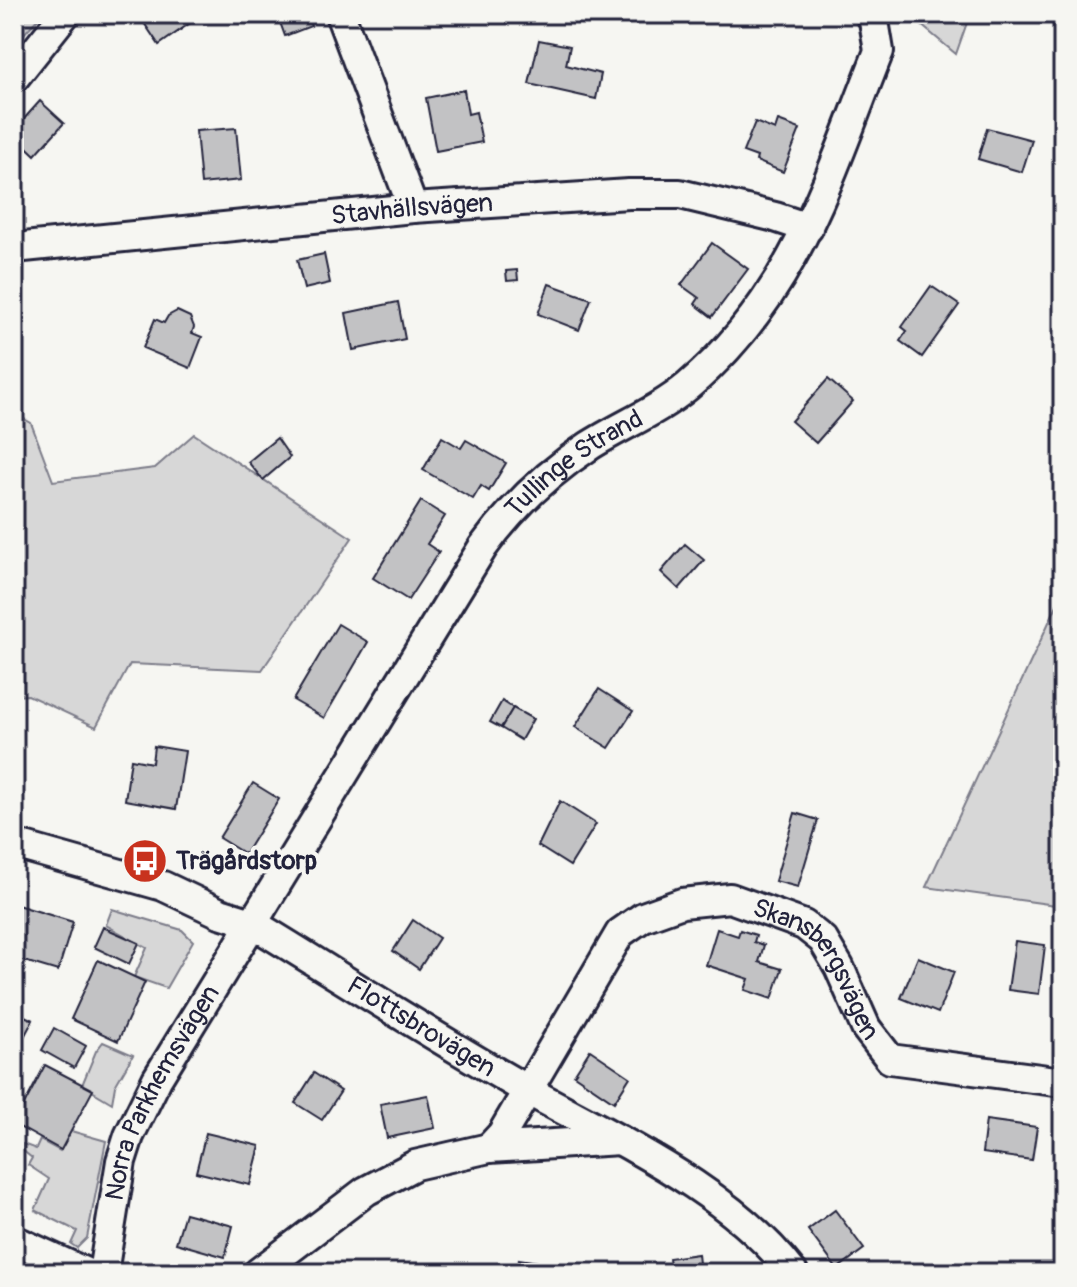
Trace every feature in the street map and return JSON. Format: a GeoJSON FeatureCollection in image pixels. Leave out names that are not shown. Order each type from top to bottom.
{"type":"FeatureCollection","features":[{"type":"Feature","properties":{"kind":"street"},"geometry":{"type":"LineString","coordinates":[[14,78],[65,14]]}},
{"type":"Feature","properties":{"kind":"street"},"geometry":{"type":"LineString","coordinates":[[340,14],[413,208]]}},
{"type":"Feature","properties":{"kind":"street","name":"Tullinge Strand"},"geometry":{"type":"LineString","coordinates":[[252,923],[499,524],[540,483],[589,446],[658,409],[710,365],[757,315],[787,270],[808,228],[879,51],[870,14]]}},
{"type":"Feature","properties":{"kind":"street","name":"Stavhällsvägen"},"geometry":{"type":"LineString","coordinates":[[14,248],[413,208],[629,194],[680,194],[808,228]]}},
{"type":"Feature","properties":{"kind":"street","name":"Flottsbrovägen"},"geometry":{"type":"LineString","coordinates":[[14,844],[163,886],[220,913],[252,923],[528,1090],[676,1173],[750,1227],[774,1248],[793,1273]]}},
{"type":"Feature","properties":{"kind":"street","name":"Skansbergsvägen"},"geometry":{"type":"LineString","coordinates":[[489,1148],[502,1134],[620,933],[643,917],[682,903],[730,898],[804,925],[823,940],[839,967],[866,1028],[890,1059],[1063,1082]]}},
{"type":"Feature","properties":{"kind":"street","name":"Norra Parkhemsvägen"},"geometry":{"type":"LineString","coordinates":[[103,1273],[121,1161],[129,1136],[157,1079],[252,923]]}},
{"type":"Feature","properties":{"kind":"street"},"geometry":{"type":"LineString","coordinates":[[258,1273],[366,1191],[415,1165],[489,1148],[621,1140]]}},
{"type":"Feature","properties":{"kind":"street"},"geometry":{"type":"LineString","coordinates":[[14,1240],[86,1273]]}},
{"type":"Feature","properties":{"kind":"shaded area"},"geometry":{"type":"Polygon","coordinates":[[[14,14],[42,14],[14,45],[14,14]]]}},
{"type":"Feature","properties":{"kind":"shaded area"},"geometry":{"type":"Polygon","coordinates":[[[908,14],[970,14],[956,54],[908,14]]]}},
{"type":"Feature","properties":{"kind":"shaded area"},"geometry":{"type":"Polygon","coordinates":[[[14,413],[31,423],[53,481],[155,468],[194,434],[352,538],[262,670],[130,664],[96,727],[28,695],[14,696],[14,413]]]}},
{"type":"Feature","properties":{"kind":"shaded area"},"geometry":{"type":"Polygon","coordinates":[[[1063,592],[1063,906],[926,887],[1063,592]]]}},
{"type":"Feature","properties":{"kind":"shaded area"},"geometry":{"type":"Polygon","coordinates":[[[112,909],[182,930],[193,941],[166,988],[134,977],[147,948],[106,925],[112,909]]]}},
{"type":"Feature","properties":{"kind":"shaded area"},"geometry":{"type":"Polygon","coordinates":[[[103,1042],[133,1055],[115,1086],[112,1103],[82,1085],[103,1042]]]}},
{"type":"Feature","properties":{"kind":"shaded area"},"geometry":{"type":"Polygon","coordinates":[[[71,1131],[106,1141],[87,1238],[77,1248],[71,1244],[77,1231],[35,1210],[49,1179],[28,1165],[32,1158],[22,1150],[23,1144],[36,1149],[40,1140],[60,1151],[71,1131]]]}},
{"type":"Feature","properties":{"kind":"building"},"geometry":{"type":"Polygon","coordinates":[[[138,14],[188,14],[193,21],[159,45],[138,14]]]}},
{"type":"Feature","properties":{"kind":"building"},"geometry":{"type":"Polygon","coordinates":[[[277,14],[307,14],[311,26],[285,36],[277,14]]]}},
{"type":"Feature","properties":{"kind":"building"},"geometry":{"type":"Polygon","coordinates":[[[539,40],[570,46],[566,65],[601,74],[596,99],[529,84],[539,40]]]}},
{"type":"Feature","properties":{"kind":"building"},"geometry":{"type":"Polygon","coordinates":[[[464,90],[468,114],[476,112],[482,142],[436,151],[426,98],[464,90]]]}},
{"type":"Feature","properties":{"kind":"building"},"geometry":{"type":"Polygon","coordinates":[[[40,101],[64,123],[35,155],[14,135],[14,130],[40,101]]]}},
{"type":"Feature","properties":{"kind":"building"},"geometry":{"type":"Polygon","coordinates":[[[778,121],[800,129],[783,172],[743,152],[755,122],[775,130],[778,121]]]}},
{"type":"Feature","properties":{"kind":"building"},"geometry":{"type":"Polygon","coordinates":[[[236,128],[241,180],[201,184],[196,131],[236,128]]]}},
{"type":"Feature","properties":{"kind":"building"},"geometry":{"type":"Polygon","coordinates":[[[987,128],[1032,140],[1022,172],[978,159],[987,128]]]}},
{"type":"Feature","properties":{"kind":"building"},"geometry":{"type":"Polygon","coordinates":[[[712,243],[748,269],[712,317],[695,304],[699,298],[681,285],[712,243]]]}},
{"type":"Feature","properties":{"kind":"building"},"geometry":{"type":"Polygon","coordinates":[[[324,254],[330,283],[304,289],[297,260],[324,254]]]}},
{"type":"Feature","properties":{"kind":"building"},"geometry":{"type":"Polygon","coordinates":[[[517,270],[518,280],[507,281],[506,271],[517,270]]]}},
{"type":"Feature","properties":{"kind":"building"},"geometry":{"type":"Polygon","coordinates":[[[549,284],[591,299],[579,330],[538,314],[549,284]]]}},
{"type":"Feature","properties":{"kind":"building"},"geometry":{"type":"Polygon","coordinates":[[[931,286],[959,305],[922,357],[900,341],[907,331],[902,327],[931,286]]]}},
{"type":"Feature","properties":{"kind":"building"},"geometry":{"type":"Polygon","coordinates":[[[398,302],[405,339],[353,350],[346,313],[398,302]]]}},
{"type":"Feature","properties":{"kind":"building"},"geometry":{"type":"Polygon","coordinates":[[[177,311],[190,317],[194,327],[192,333],[202,337],[190,368],[143,348],[155,319],[164,323],[168,316],[177,311]]]}},
{"type":"Feature","properties":{"kind":"building"},"geometry":{"type":"Polygon","coordinates":[[[828,379],[853,401],[816,443],[791,421],[828,379]]]}},
{"type":"Feature","properties":{"kind":"building"},"geometry":{"type":"Polygon","coordinates":[[[442,437],[461,448],[466,440],[506,463],[489,491],[481,486],[473,499],[423,470],[442,437]]]}},
{"type":"Feature","properties":{"kind":"building"},"geometry":{"type":"Polygon","coordinates":[[[277,438],[290,457],[263,480],[248,462],[277,438]]]}},
{"type":"Feature","properties":{"kind":"building"},"geometry":{"type":"Polygon","coordinates":[[[421,501],[445,516],[427,544],[439,552],[408,600],[373,578],[421,501]]]}},
{"type":"Feature","properties":{"kind":"building"},"geometry":{"type":"Polygon","coordinates":[[[685,544],[704,560],[679,589],[661,572],[685,544]]]}},
{"type":"Feature","properties":{"kind":"building"},"geometry":{"type":"Polygon","coordinates":[[[338,624],[368,642],[324,718],[293,700],[338,624]]]}},
{"type":"Feature","properties":{"kind":"building"},"geometry":{"type":"Polygon","coordinates":[[[599,689],[633,711],[609,748],[575,727],[599,689]]]}},
{"type":"Feature","properties":{"kind":"building"},"geometry":{"type":"Polygon","coordinates":[[[502,701],[513,708],[501,728],[490,722],[502,701]]]}},
{"type":"Feature","properties":{"kind":"building"},"geometry":{"type":"Polygon","coordinates":[[[513,708],[533,719],[521,740],[501,728],[513,708]]]}},
{"type":"Feature","properties":{"kind":"building"},"geometry":{"type":"Polygon","coordinates":[[[154,746],[185,751],[176,809],[125,800],[131,759],[152,763],[154,746]]]}},
{"type":"Feature","properties":{"kind":"building"},"geometry":{"type":"Polygon","coordinates":[[[253,783],[279,799],[245,854],[219,838],[253,783]]]}},
{"type":"Feature","properties":{"kind":"building"},"geometry":{"type":"Polygon","coordinates":[[[560,801],[596,824],[570,866],[538,846],[560,801]]]}},
{"type":"Feature","properties":{"kind":"building"},"geometry":{"type":"Polygon","coordinates":[[[795,813],[818,820],[798,887],[775,881],[795,813]]]}},
{"type":"Feature","properties":{"kind":"building"},"geometry":{"type":"Polygon","coordinates":[[[14,904],[73,922],[58,971],[14,958],[14,904]]]}},
{"type":"Feature","properties":{"kind":"building"},"geometry":{"type":"Polygon","coordinates":[[[413,920],[439,938],[419,969],[393,951],[413,920]]]}},
{"type":"Feature","properties":{"kind":"building"},"geometry":{"type":"Polygon","coordinates":[[[103,927],[139,943],[129,964],[94,947],[103,927]]]}},
{"type":"Feature","properties":{"kind":"building"},"geometry":{"type":"Polygon","coordinates":[[[717,929],[738,936],[740,930],[756,935],[754,942],[764,945],[759,962],[782,969],[772,999],[745,990],[749,979],[706,965],[717,929]]]}},
{"type":"Feature","properties":{"kind":"building"},"geometry":{"type":"Polygon","coordinates":[[[1015,941],[1045,945],[1039,994],[1008,990],[1015,941]]]}},
{"type":"Feature","properties":{"kind":"building"},"geometry":{"type":"Polygon","coordinates":[[[918,957],[954,972],[938,1013],[901,998],[918,957]]]}},
{"type":"Feature","properties":{"kind":"building"},"geometry":{"type":"Polygon","coordinates":[[[98,960],[145,982],[118,1041],[71,1019],[98,960]]]}},
{"type":"Feature","properties":{"kind":"building"},"geometry":{"type":"Polygon","coordinates":[[[14,1011],[33,1020],[16,1052],[14,1051],[14,1011]]]}},
{"type":"Feature","properties":{"kind":"building"},"geometry":{"type":"Polygon","coordinates":[[[54,1028],[86,1046],[74,1068],[42,1050],[54,1028]]]}},
{"type":"Feature","properties":{"kind":"building"},"geometry":{"type":"Polygon","coordinates":[[[590,1050],[630,1077],[614,1102],[574,1075],[590,1050]]]}},
{"type":"Feature","properties":{"kind":"building"},"geometry":{"type":"Polygon","coordinates":[[[45,1065],[93,1090],[61,1150],[14,1124],[45,1065]]]}},
{"type":"Feature","properties":{"kind":"building"},"geometry":{"type":"Polygon","coordinates":[[[314,1073],[341,1091],[322,1120],[295,1103],[314,1073]]]}},
{"type":"Feature","properties":{"kind":"building"},"geometry":{"type":"Polygon","coordinates":[[[428,1095],[435,1128],[387,1138],[380,1104],[428,1095]]]}},
{"type":"Feature","properties":{"kind":"building"},"geometry":{"type":"Polygon","coordinates":[[[986,1120],[1037,1127],[1032,1160],[982,1153],[986,1120]]]}},
{"type":"Feature","properties":{"kind":"building"},"geometry":{"type":"Polygon","coordinates":[[[206,1133],[260,1146],[250,1185],[196,1172],[206,1133]]]}},
{"type":"Feature","properties":{"kind":"building"},"geometry":{"type":"Polygon","coordinates":[[[835,1210],[864,1249],[837,1269],[808,1230],[835,1210]]]}},
{"type":"Feature","properties":{"kind":"building"},"geometry":{"type":"Polygon","coordinates":[[[185,1213],[233,1226],[225,1257],[176,1243],[185,1213]]]}},
{"type":"Feature","properties":{"kind":"building"},"geometry":{"type":"Polygon","coordinates":[[[698,1254],[700,1273],[671,1273],[669,1258],[698,1254]]]}},
{"type":"Feature","properties":{"kind":"building"},"geometry":{"type":"Polygon","coordinates":[[[519,1259],[545,1263],[544,1273],[511,1273],[517,1272],[519,1259]]]}},
{"type":"Feature","properties":{"kind":"place","name":"Trägårdstorp"},"geometry":{"type":"Point","coordinates":[145,861]}}]}
